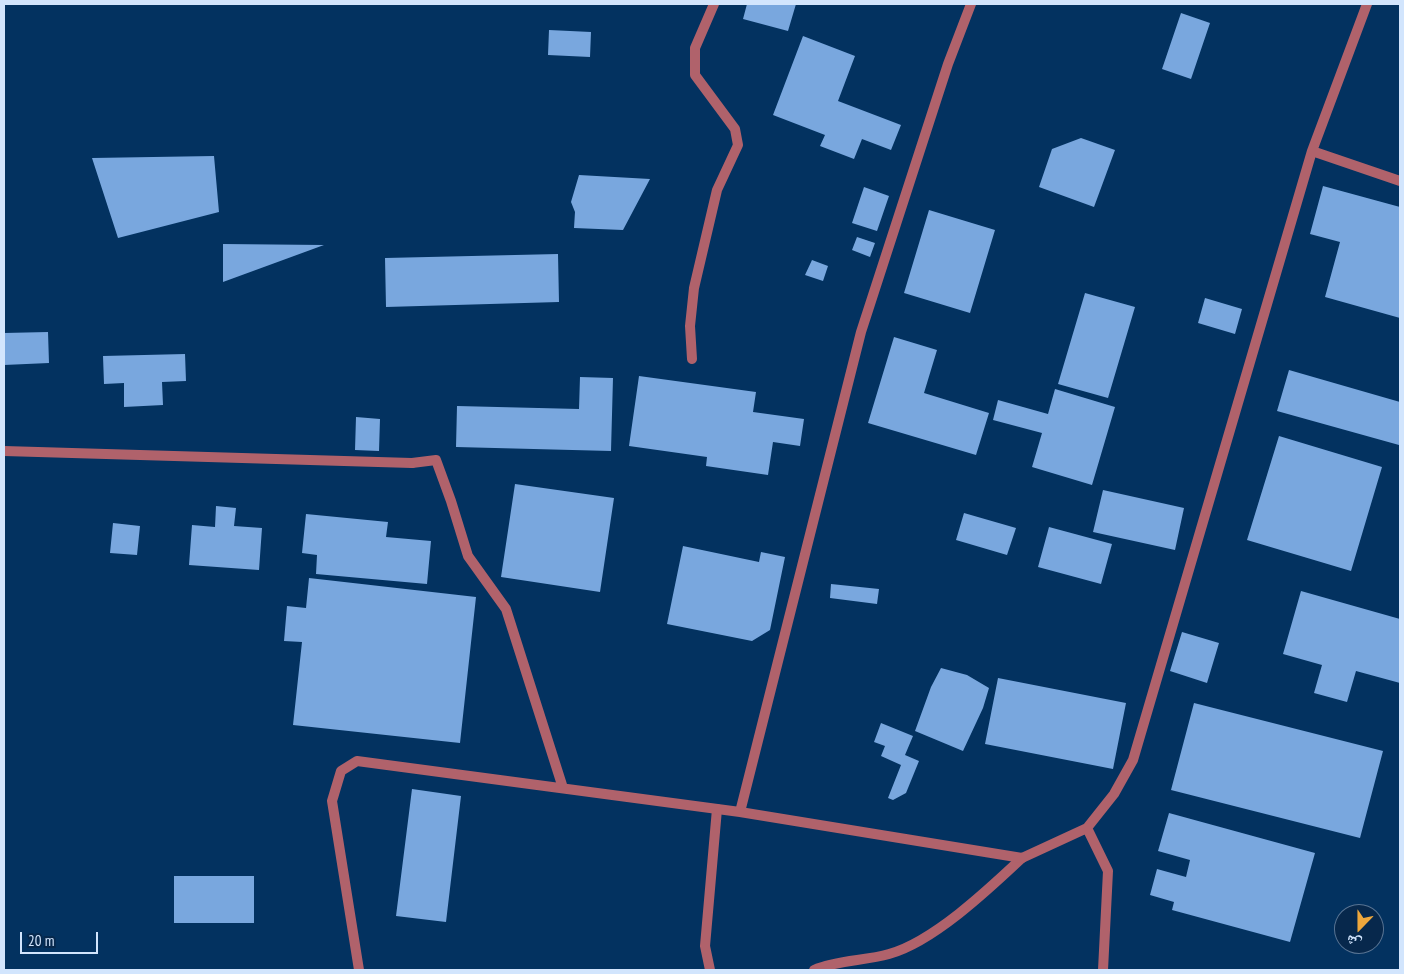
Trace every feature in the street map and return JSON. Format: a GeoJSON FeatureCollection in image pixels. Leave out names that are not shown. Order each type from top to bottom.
{"type":"FeatureCollection","features":[{"type":"Feature","properties":{"kind":"street"},"geometry":{"type":"LineString","coordinates":[[692,359],[690,326],[694,288],[717,190],[738,145],[735,129],[694,75],[695,48],[714,4]]}},
{"type":"Feature","properties":{"kind":"street"},"geometry":{"type":"LineString","coordinates":[[740,812],[861,332],[948,64],[971,4]]}},
{"type":"Feature","properties":{"kind":"street"},"geometry":{"type":"LineString","coordinates":[[814,970],[890,954],[915,944],[981,897],[1022,858],[1087,828],[1114,794],[1133,760],[1312,151],[1367,4]]}},
{"type":"Feature","properties":{"kind":"street"},"geometry":{"type":"LineString","coordinates":[[1312,151],[1400,181]]}},
{"type":"Feature","properties":{"kind":"street"},"geometry":{"type":"LineString","coordinates":[[4,451],[412,463],[436,460],[468,556],[506,609],[563,788]]}},
{"type":"Feature","properties":{"kind":"street"},"geometry":{"type":"LineString","coordinates":[[359,970],[332,801],[341,771],[357,760],[740,812],[1022,858]]}},
{"type":"Feature","properties":{"kind":"street"},"geometry":{"type":"LineString","coordinates":[[710,970],[705,946],[717,809]]}},
{"type":"Feature","properties":{"kind":"street"},"geometry":{"type":"LineString","coordinates":[[1087,828],[1108,871],[1103,970]]}},
{"type":"Feature","properties":{"kind":"building"},"geometry":{"type":"Polygon","coordinates":[[[747,4],[796,4],[788,31],[743,19],[747,4]]]}},
{"type":"Feature","properties":{"kind":"building"},"geometry":{"type":"Polygon","coordinates":[[[1181,13],[1210,23],[1191,79],[1162,69],[1181,13]]]}},
{"type":"Feature","properties":{"kind":"building"},"geometry":{"type":"Polygon","coordinates":[[[549,30],[591,32],[590,57],[548,55],[549,30]]]}},
{"type":"Feature","properties":{"kind":"building"},"geometry":{"type":"Polygon","coordinates":[[[803,36],[855,56],[838,101],[901,125],[891,150],[862,139],[854,159],[820,146],[825,135],[773,115],[803,36]]]}},
{"type":"Feature","properties":{"kind":"building"},"geometry":{"type":"Polygon","coordinates":[[[1081,138],[1115,150],[1094,207],[1039,187],[1052,149],[1081,138]]]}},
{"type":"Feature","properties":{"kind":"building"},"geometry":{"type":"Polygon","coordinates":[[[214,156],[219,212],[118,238],[92,158],[214,156]]]}},
{"type":"Feature","properties":{"kind":"building"},"geometry":{"type":"Polygon","coordinates":[[[579,175],[650,179],[623,230],[574,228],[575,212],[571,202],[579,175]]]}},
{"type":"Feature","properties":{"kind":"building"},"geometry":{"type":"Polygon","coordinates":[[[1323,186],[1400,207],[1400,318],[1325,297],[1340,242],[1310,234],[1323,186]]]}},
{"type":"Feature","properties":{"kind":"building"},"geometry":{"type":"Polygon","coordinates":[[[864,187],[889,196],[877,231],[852,223],[864,187]]]}},
{"type":"Feature","properties":{"kind":"building"},"geometry":{"type":"Polygon","coordinates":[[[929,210],[995,230],[970,313],[904,293],[929,210]]]}},
{"type":"Feature","properties":{"kind":"building"},"geometry":{"type":"Polygon","coordinates":[[[857,237],[875,243],[870,257],[852,250],[857,237]]]}},
{"type":"Feature","properties":{"kind":"building"},"geometry":{"type":"Polygon","coordinates":[[[223,244],[324,245],[223,282],[223,244]]]}},
{"type":"Feature","properties":{"kind":"building"},"geometry":{"type":"Polygon","coordinates":[[[558,254],[559,302],[386,307],[385,258],[558,254]]]}},
{"type":"Feature","properties":{"kind":"building"},"geometry":{"type":"Polygon","coordinates":[[[812,260],[828,266],[823,281],[805,275],[812,260]]]}},
{"type":"Feature","properties":{"kind":"building"},"geometry":{"type":"Polygon","coordinates":[[[1085,293],[1135,307],[1108,398],[1058,384],[1085,293]]]}},
{"type":"Feature","properties":{"kind":"building"},"geometry":{"type":"Polygon","coordinates":[[[1205,298],[1242,309],[1235,334],[1198,323],[1205,298]]]}},
{"type":"Feature","properties":{"kind":"building"},"geometry":{"type":"Polygon","coordinates":[[[48,332],[49,363],[4,365],[4,333],[48,332]]]}},
{"type":"Feature","properties":{"kind":"building"},"geometry":{"type":"Polygon","coordinates":[[[894,337],[937,350],[924,393],[989,413],[976,455],[868,423],[894,337]]]}},
{"type":"Feature","properties":{"kind":"building"},"geometry":{"type":"Polygon","coordinates":[[[185,354],[186,381],[162,382],[163,405],[124,407],[124,383],[104,384],[103,356],[185,354]]]}},
{"type":"Feature","properties":{"kind":"building"},"geometry":{"type":"Polygon","coordinates":[[[1289,370],[1400,402],[1399,445],[1277,411],[1289,370]]]}},
{"type":"Feature","properties":{"kind":"building"},"geometry":{"type":"Polygon","coordinates":[[[639,376],[756,392],[753,412],[804,419],[800,446],[773,442],[768,475],[706,466],[707,457],[629,446],[639,376]]]}},
{"type":"Feature","properties":{"kind":"building"},"geometry":{"type":"Polygon","coordinates":[[[580,377],[613,378],[611,451],[456,447],[457,406],[579,409],[580,377]]]}},
{"type":"Feature","properties":{"kind":"building"},"geometry":{"type":"Polygon","coordinates":[[[1055,389],[1115,407],[1092,485],[1032,467],[1042,433],[993,420],[998,400],[1048,414],[1055,389]]]}},
{"type":"Feature","properties":{"kind":"building"},"geometry":{"type":"Polygon","coordinates":[[[356,417],[380,419],[379,451],[355,450],[356,417]]]}},
{"type":"Feature","properties":{"kind":"building"},"geometry":{"type":"Polygon","coordinates":[[[1279,436],[1382,467],[1351,571],[1247,540],[1279,436]]]}},
{"type":"Feature","properties":{"kind":"building"},"geometry":{"type":"Polygon","coordinates":[[[515,484],[614,498],[600,592],[501,577],[515,484]]]}},
{"type":"Feature","properties":{"kind":"building"},"geometry":{"type":"Polygon","coordinates":[[[1103,490],[1184,508],[1175,550],[1093,532],[1103,490]]]}},
{"type":"Feature","properties":{"kind":"building"},"geometry":{"type":"Polygon","coordinates":[[[216,506],[236,508],[234,526],[262,528],[259,570],[189,565],[192,525],[215,527],[216,506]]]}},
{"type":"Feature","properties":{"kind":"building"},"geometry":{"type":"Polygon","coordinates":[[[964,513],[1016,528],[1007,555],[956,540],[964,513]]]}},
{"type":"Feature","properties":{"kind":"building"},"geometry":{"type":"Polygon","coordinates":[[[306,514],[388,522],[386,537],[431,541],[427,584],[316,574],[317,555],[302,553],[306,514]]]}},
{"type":"Feature","properties":{"kind":"building"},"geometry":{"type":"Polygon","coordinates":[[[113,523],[140,526],[137,555],[110,553],[113,523]]]}},
{"type":"Feature","properties":{"kind":"building"},"geometry":{"type":"Polygon","coordinates":[[[1049,527],[1112,544],[1101,584],[1038,567],[1049,527]]]}},
{"type":"Feature","properties":{"kind":"building"},"geometry":{"type":"Polygon","coordinates":[[[683,546],[759,562],[761,552],[785,557],[770,630],[752,641],[667,624],[683,546]]]}},
{"type":"Feature","properties":{"kind":"building"},"geometry":{"type":"Polygon","coordinates":[[[309,578],[476,597],[460,743],[293,725],[302,642],[284,641],[287,606],[306,608],[309,578]]]}},
{"type":"Feature","properties":{"kind":"building"},"geometry":{"type":"Polygon","coordinates":[[[831,584],[879,589],[877,604],[830,598],[831,584]]]}},
{"type":"Feature","properties":{"kind":"building"},"geometry":{"type":"Polygon","coordinates":[[[1301,591],[1400,619],[1400,683],[1356,671],[1347,702],[1314,693],[1322,665],[1283,654],[1301,591]]]}},
{"type":"Feature","properties":{"kind":"building"},"geometry":{"type":"Polygon","coordinates":[[[1182,632],[1219,643],[1207,683],[1170,671],[1182,632]]]}},
{"type":"Feature","properties":{"kind":"building"},"geometry":{"type":"Polygon","coordinates":[[[941,668],[967,675],[989,688],[983,708],[963,751],[915,731],[931,687],[941,668]]]}},
{"type":"Feature","properties":{"kind":"building"},"geometry":{"type":"Polygon","coordinates":[[[998,678],[1126,703],[1113,769],[985,744],[998,678]]]}},
{"type":"Feature","properties":{"kind":"building"},"geometry":{"type":"Polygon","coordinates":[[[1194,703],[1383,751],[1360,838],[1171,790],[1194,703]]]}},
{"type":"Feature","properties":{"kind":"building"},"geometry":{"type":"Polygon","coordinates":[[[881,723],[913,736],[905,755],[919,761],[906,793],[893,800],[888,798],[901,765],[881,756],[885,746],[874,742],[881,723]]]}},
{"type":"Feature","properties":{"kind":"building"},"geometry":{"type":"Polygon","coordinates":[[[412,789],[461,796],[446,922],[396,916],[412,789]]]}},
{"type":"Feature","properties":{"kind":"building"},"geometry":{"type":"Polygon","coordinates":[[[1169,813],[1315,853],[1290,942],[1172,910],[1174,902],[1150,895],[1157,869],[1186,877],[1190,860],[1158,851],[1169,813]]]}},
{"type":"Feature","properties":{"kind":"building"},"geometry":{"type":"Polygon","coordinates":[[[174,876],[254,876],[254,923],[174,923],[174,876]]]}}]}
